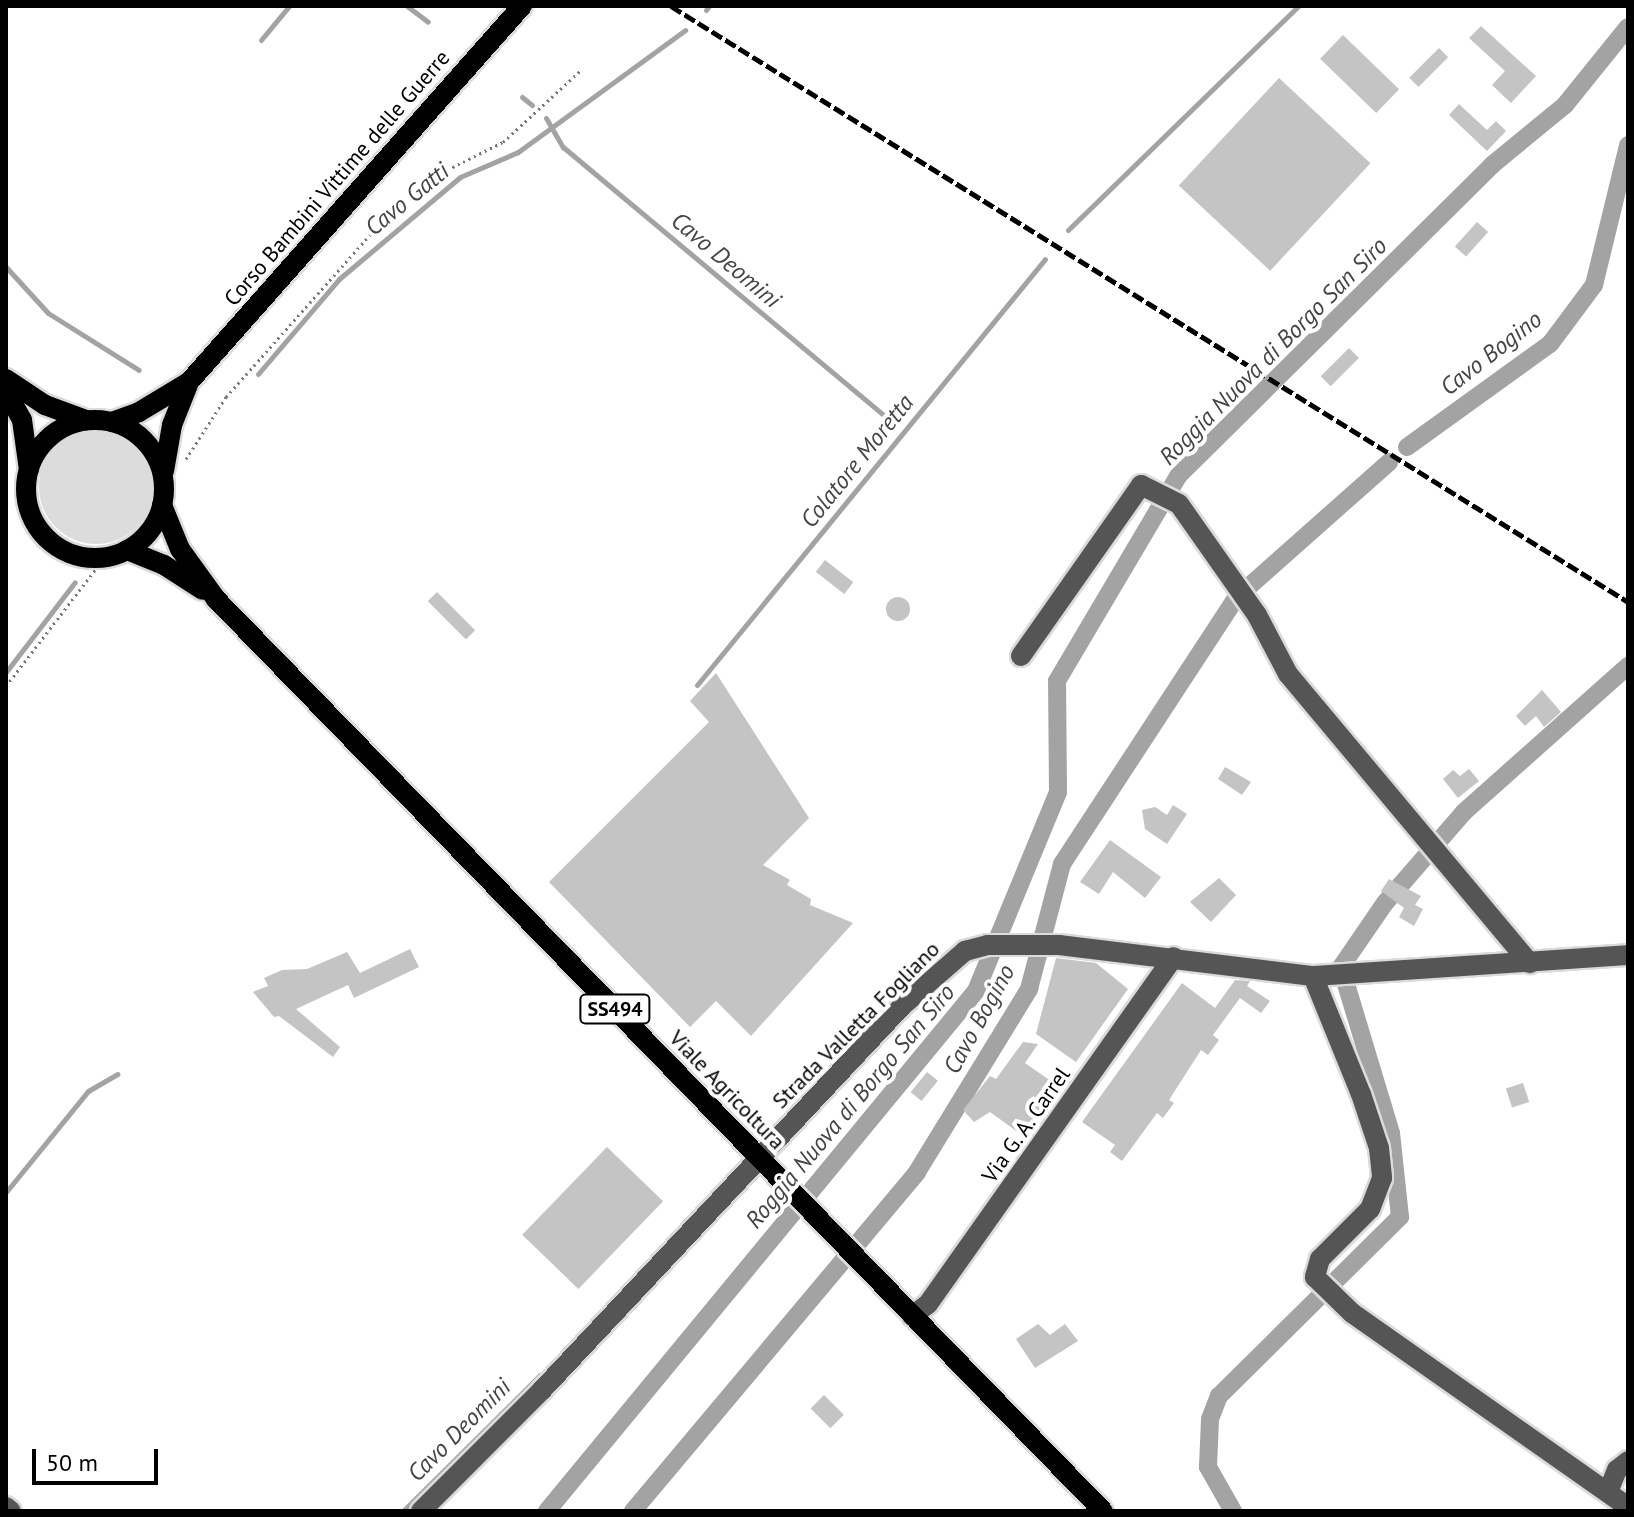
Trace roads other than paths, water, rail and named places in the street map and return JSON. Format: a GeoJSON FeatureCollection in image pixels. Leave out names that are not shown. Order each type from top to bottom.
{"type":"FeatureCollection","features":[{"type":"Feature","properties":{"kind":"main road","name":"Corso Bambini Vittime delle Guerre"},"geometry":{"type":"LineString","coordinates":[[112,422],[139,412],[189,382],[522,6]]}},
{"type":"Feature","properties":{"kind":"main road","name":"Viale Agricoltura"},"geometry":{"type":"LineString","coordinates":[[6,379],[45,405],[86,420],[112,422],[147,443],[163,479],[162,505],[180,549],[216,599],[1103,1511]]}},
{"type":"Feature","properties":{"kind":"main road","name":"Corso Bambini Vittime delle Guerre"},"geometry":{"type":"LineString","coordinates":[[163,479],[172,425],[189,382]]}},
{"type":"Feature","properties":{"kind":"main road"},"geometry":{"type":"LineString","coordinates":[[6,391],[22,420],[29,471],[27,498],[44,535],[66,551],[105,557],[127,550],[150,530],[162,505]]}},
{"type":"Feature","properties":{"kind":"main road","name":"Viale Agricoltura"},"geometry":{"type":"LineString","coordinates":[[29,471],[49,437],[86,420]]}},
{"type":"Feature","properties":{"kind":"main road","name":"Viale Agricoltura"},"geometry":{"type":"LineString","coordinates":[[127,550],[164,565],[216,599]]}},
{"type":"Feature","properties":{"kind":"street"},"geometry":{"type":"LineString","coordinates":[[1021,656],[1141,485],[1179,504],[1242,592],[1288,674],[1530,963]]}},
{"type":"Feature","properties":{"kind":"street","name":"Strada Valletta Fogliano"},"geometry":{"type":"LineString","coordinates":[[421,1511],[951,959],[987,945],[1042,944],[1320,975],[1628,955]]}},
{"type":"Feature","properties":{"kind":"street","name":"Via G. A. Carrel"},"geometry":{"type":"LineString","coordinates":[[912,1316],[928,1304],[1174,957]]}},
{"type":"Feature","properties":{"kind":"street"},"geometry":{"type":"LineString","coordinates":[[1320,975],[1365,1108],[1382,1178],[1370,1209],[1320,1259],[1315,1277],[1327,1290],[1428,1369],[1628,1507]]}},
{"type":"Feature","properties":{"kind":"street"},"geometry":{"type":"LineString","coordinates":[[1608,1492],[1617,1470],[1628,1461]]}},
{"type":"Feature","properties":{"kind":"street"},"geometry":{"type":"LineString","coordinates":[[6,1507],[11,1511]]}},
{"type":"Feature","properties":{"kind":"waterway"},"geometry":{"type":"LineString","coordinates":[[261,40],[289,6]]}},
{"type":"Feature","properties":{"kind":"waterway","name":"Cavo Deomini"},"geometry":{"type":"LineString","coordinates":[[407,6],[428,22]]}},
{"type":"Feature","properties":{"kind":"waterway","name":"Cavo Gatti"},"geometry":{"type":"LineString","coordinates":[[706,10],[709,6]]}},
{"type":"Feature","properties":{"kind":"waterway","name":"Colatore Moretta"},"geometry":{"type":"LineString","coordinates":[[1068,230],[1298,6]]}},
{"type":"Feature","properties":{"kind":"waterway","name":"Roggia Nuova di Borgo San Siro"},"geometry":{"type":"LineString","coordinates":[[547,1511],[976,991],[1058,792],[1057,681],[1178,476],[1492,165],[1565,105],[1628,27]]}},
{"type":"Feature","properties":{"kind":"waterway","name":"Cavo Gatti"},"geometry":{"type":"LineString","coordinates":[[258,374],[339,279],[460,177],[518,152],[685,30]]}},
{"type":"Feature","properties":{"kind":"waterway","name":"Cavo Deomini"},"geometry":{"type":"LineString","coordinates":[[522,97],[532,105]]}},
{"type":"Feature","properties":{"kind":"waterway","name":"Cavo Deomini"},"geometry":{"type":"LineString","coordinates":[[546,118],[563,147],[892,422]]}},
{"type":"Feature","properties":{"kind":"waterway","name":"Cavo Bogino"},"geometry":{"type":"LineString","coordinates":[[1407,447],[1550,344],[1594,285],[1628,145]]}},
{"type":"Feature","properties":{"kind":"waterway","name":"Colatore Moretta"},"geometry":{"type":"LineString","coordinates":[[697,685],[1045,259]]}},
{"type":"Feature","properties":{"kind":"waterway","name":"Cavo Gatti"},"geometry":{"type":"LineString","coordinates":[[6,267],[48,313],[139,370]]}},
{"type":"Feature","properties":{"kind":"waterway","name":"Cavo Bogino"},"geometry":{"type":"LineString","coordinates":[[633,1511],[917,1172],[1029,989],[1062,864],[1236,598],[1389,462]]}},
{"type":"Feature","properties":{"kind":"waterway"},"geometry":{"type":"LineString","coordinates":[[6,672],[75,582]]}},
{"type":"Feature","properties":{"kind":"waterway"},"geometry":{"type":"LineString","coordinates":[[1233,1511],[1208,1467],[1210,1419],[1219,1396],[1400,1217],[1391,1133],[1341,967],[1385,903],[1464,812],[1628,666]]}},
{"type":"Feature","properties":{"kind":"waterway","name":"Colatore Moretta"},"geometry":{"type":"LineString","coordinates":[[6,1192],[88,1091],[117,1074]]}},
{"type":"Feature","properties":{"kind":"waterway","name":"Cavo Deomini"},"geometry":{"type":"LineString","coordinates":[[403,1511],[540,1375]]}},
{"type":"Feature","properties":{"kind":"railway"},"geometry":{"type":"LineString","coordinates":[[671,6],[1628,602]]}}]}
